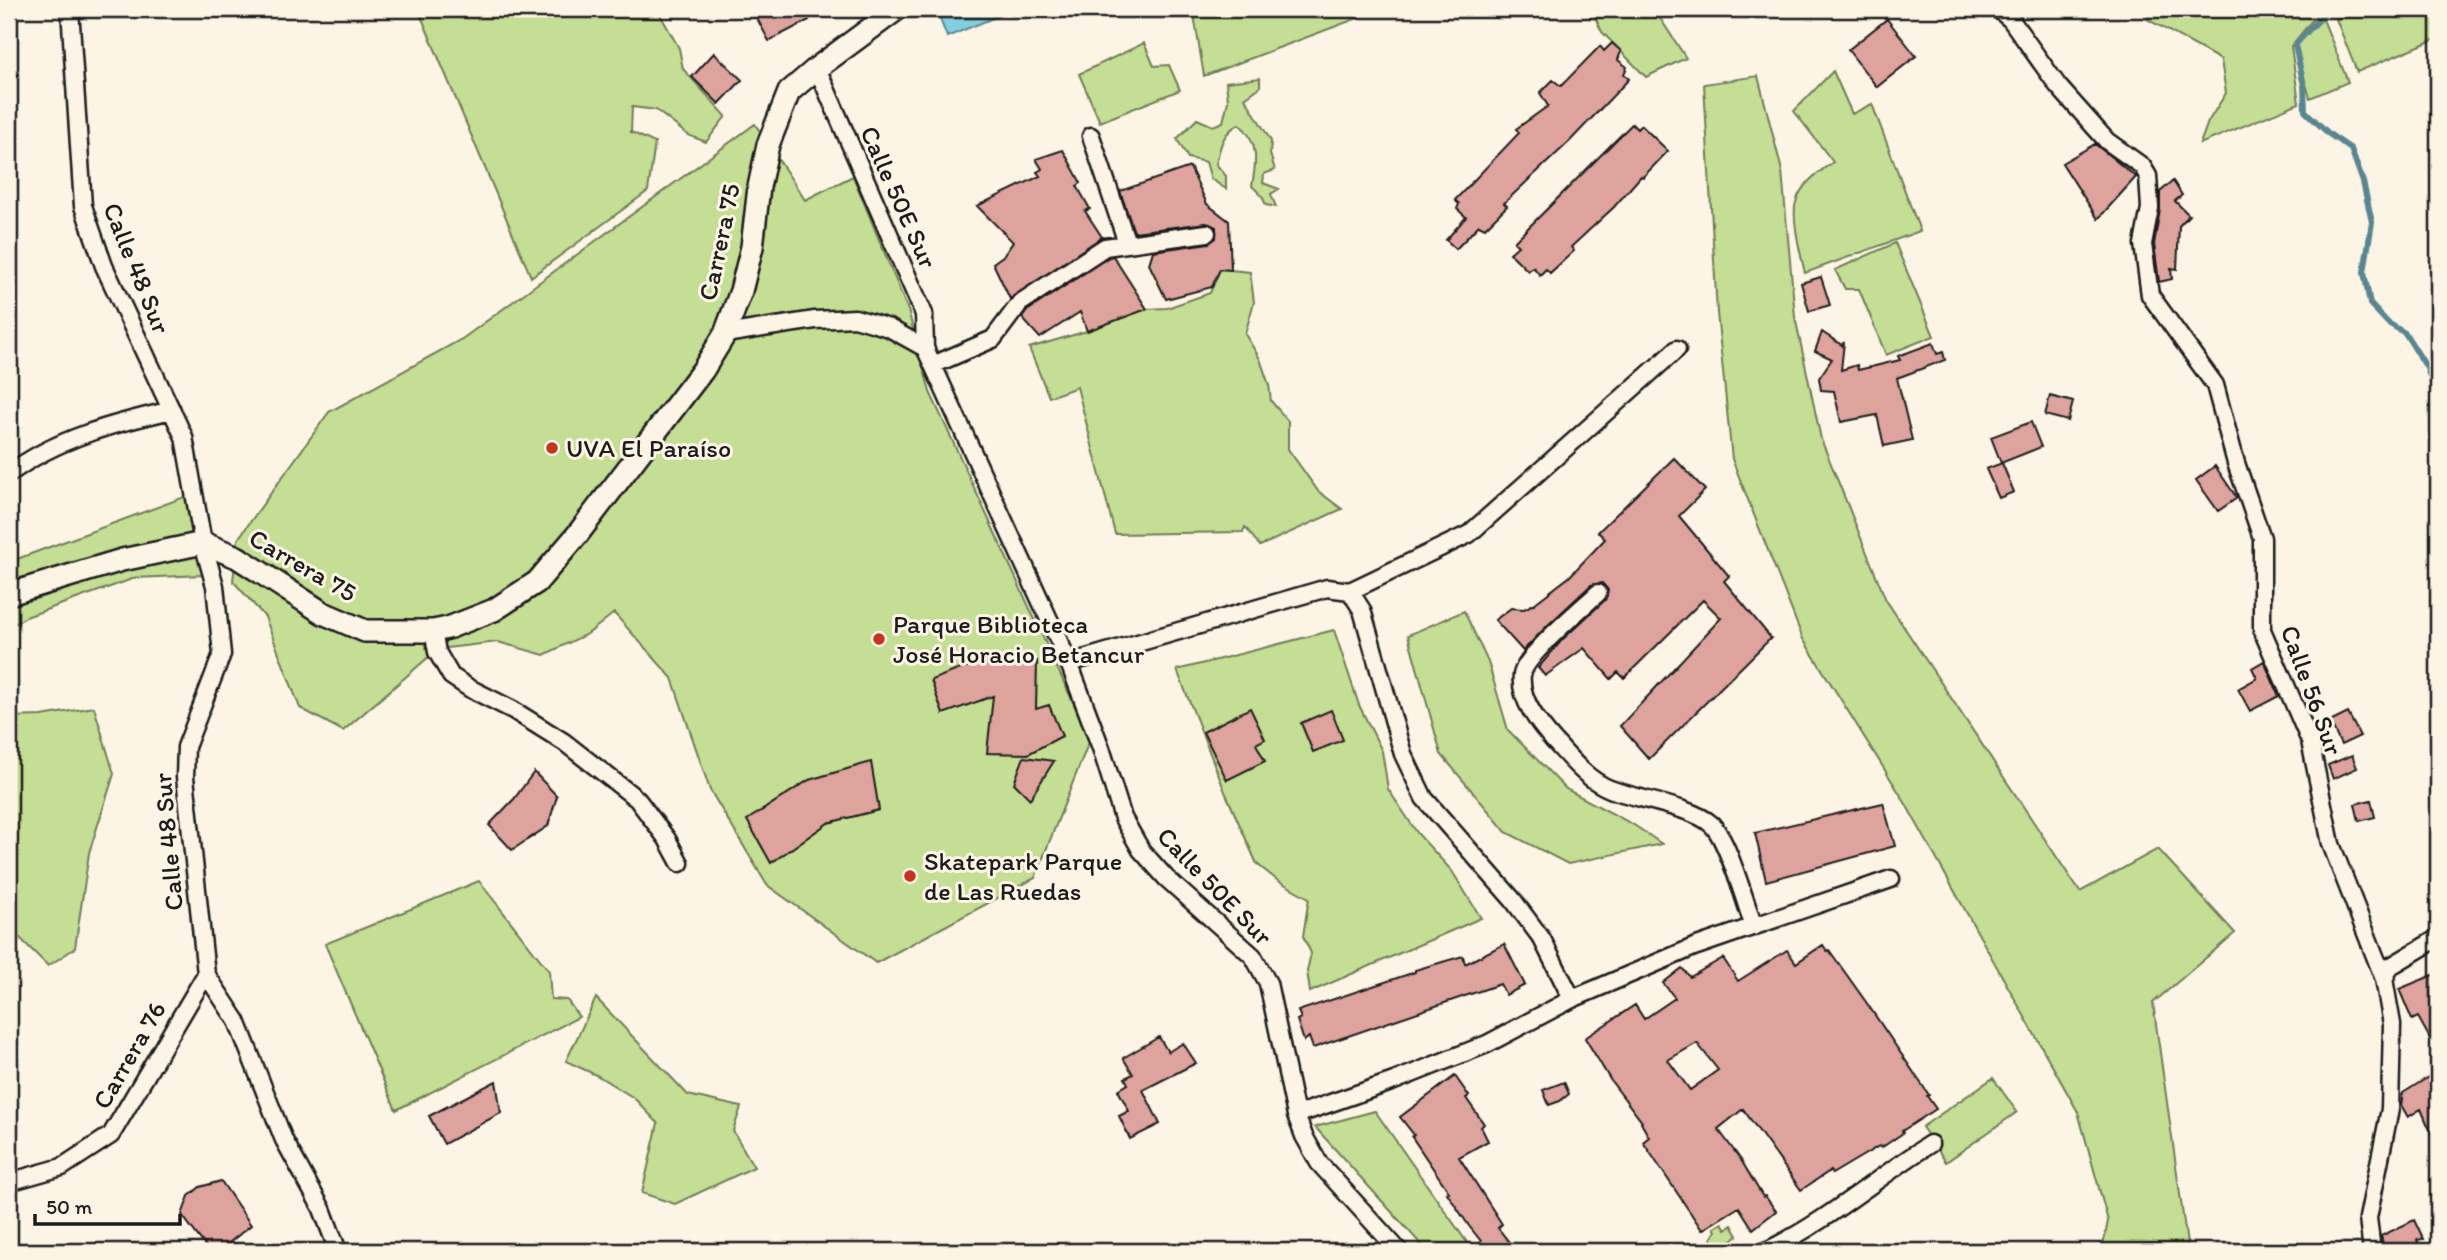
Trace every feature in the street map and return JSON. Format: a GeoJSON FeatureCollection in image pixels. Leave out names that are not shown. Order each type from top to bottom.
{"type":"FeatureCollection","features":[{"type":"Feature","properties":{"kind":"street","name":"Calle 48 Sur"},"geometry":{"type":"LineString","coordinates":[[70,9],[83,206],[104,266],[184,436],[221,625],[222,654],[186,747],[185,777],[206,974],[237,1021],[284,1140],[322,1209],[338,1251]]}},
{"type":"Feature","properties":{"kind":"street","name":"Carrera 75"},"geometry":{"type":"LineString","coordinates":[[203,543],[237,557],[323,613],[365,631],[432,631],[448,628],[494,610],[537,582],[642,453],[703,370],[725,334],[741,291],[752,247],[759,187],[768,145],[789,92],[897,9]]}},
{"type":"Feature","properties":{"kind":"street","name":"Calle 56 Sur"},"geometry":{"type":"LineString","coordinates":[[1998,9],[2011,20],[2058,86],[2107,141],[2142,166],[2148,176],[2150,208],[2143,244],[2150,295],[2216,385],[2236,463],[2262,538],[2262,629],[2310,741],[2331,844],[2384,979],[2392,1024],[2390,1109],[2368,1218],[2372,1251]]}},
{"type":"Feature","properties":{"kind":"street","name":"Calle 50E Sur"},"geometry":{"type":"LineString","coordinates":[[817,68],[924,314],[925,348],[1069,663],[1101,748],[1123,818],[1141,850],[1166,878],[1253,956],[1268,983],[1296,1115],[1304,1136],[1319,1163],[1399,1251]]}},
{"type":"Feature","properties":{"kind":"street"},"geometry":{"type":"LineString","coordinates":[[1091,136],[1127,243]]}},
{"type":"Feature","properties":{"kind":"street"},"geometry":{"type":"LineString","coordinates":[[933,365],[993,339],[1020,303],[1105,247],[1207,233]]}},
{"type":"Feature","properties":{"kind":"street"},"geometry":{"type":"LineString","coordinates":[[725,334],[815,320],[855,318],[889,328],[925,348]]}},
{"type":"Feature","properties":{"kind":"street"},"geometry":{"type":"LineString","coordinates":[[1069,663],[1327,588],[1350,591],[1469,534],[1677,349]]}},
{"type":"Feature","properties":{"kind":"street"},"geometry":{"type":"LineString","coordinates":[[9,474],[39,455],[108,425],[172,410]]}},
{"type":"Feature","properties":{"kind":"street"},"geometry":{"type":"LineString","coordinates":[[9,594],[122,560],[203,543]]}},
{"type":"Feature","properties":{"kind":"street"},"geometry":{"type":"LineString","coordinates":[[1350,591],[1362,610],[1403,754],[1424,799],[1542,939],[1572,999]]}},
{"type":"Feature","properties":{"kind":"street"},"geometry":{"type":"LineString","coordinates":[[1598,593],[1533,655],[1522,674],[1524,695],[1539,724],[1580,769],[1607,788],[1694,814],[1712,824],[1723,842],[1754,927]]}},
{"type":"Feature","properties":{"kind":"street"},"geometry":{"type":"LineString","coordinates":[[432,631],[434,645],[451,676],[564,742],[638,799],[667,839],[680,863]]}},
{"type":"Feature","properties":{"kind":"street"},"geometry":{"type":"LineString","coordinates":[[1296,1115],[1394,1081],[1487,1044],[1572,999],[1694,947],[1891,878]]}},
{"type":"Feature","properties":{"kind":"street"},"geometry":{"type":"LineString","coordinates":[[2384,979],[2391,965],[2438,938]]}},
{"type":"Feature","properties":{"kind":"street","name":"Carrera 76"},"geometry":{"type":"LineString","coordinates":[[9,1182],[62,1167],[111,1135],[206,974]]}},
{"type":"Feature","properties":{"kind":"street"},"geometry":{"type":"LineString","coordinates":[[1766,1251],[1803,1231],[1930,1144]]}},
{"type":"Feature","properties":{"kind":"green space"},"geometry":{"type":"Polygon","coordinates":[[[418,9],[657,9],[679,48],[683,69],[726,116],[706,142],[688,135],[656,110],[632,107],[631,132],[655,143],[648,191],[531,277],[418,9]]]}},
{"type":"Feature","properties":{"kind":"green space"},"geometry":{"type":"Polygon","coordinates":[[[1193,9],[1354,9],[1358,18],[1204,76],[1193,9]]]}},
{"type":"Feature","properties":{"kind":"green space"},"geometry":{"type":"Polygon","coordinates":[[[1591,9],[1694,9],[1695,14],[1686,18],[1673,13],[1658,15],[1686,58],[1646,77],[1602,32],[1591,9]]]}},
{"type":"Feature","properties":{"kind":"green space"},"geometry":{"type":"Polygon","coordinates":[[[2144,9],[2317,9],[2319,12],[2291,46],[2299,103],[2200,144],[2208,122],[2226,93],[2221,60],[2145,18],[2144,9]]]}},
{"type":"Feature","properties":{"kind":"green space"},"geometry":{"type":"Polygon","coordinates":[[[2358,9],[2438,9],[2438,38],[2357,72],[2336,19],[2374,10],[2358,9]]]}},
{"type":"Feature","properties":{"kind":"green space"},"geometry":{"type":"Polygon","coordinates":[[[2323,19],[2348,82],[2310,98],[2295,45],[2323,19]]]}},
{"type":"Feature","properties":{"kind":"green space"},"geometry":{"type":"Polygon","coordinates":[[[1144,43],[1154,66],[1169,65],[1180,90],[1100,122],[1079,74],[1144,43]]]}},
{"type":"Feature","properties":{"kind":"green space"},"geometry":{"type":"Polygon","coordinates":[[[1833,71],[1852,114],[1872,104],[1920,231],[1805,273],[1796,227],[1796,202],[1806,184],[1833,162],[1794,111],[1833,71]]]}},
{"type":"Feature","properties":{"kind":"green space"},"geometry":{"type":"Polygon","coordinates":[[[1758,76],[1782,171],[1795,317],[1821,439],[1886,600],[2080,892],[2158,849],[2235,933],[2153,1003],[2188,1251],[2102,1251],[2108,1221],[2078,1112],[1903,799],[1803,639],[1732,459],[1717,313],[1704,84],[1758,76]]]}},
{"type":"Feature","properties":{"kind":"green space"},"geometry":{"type":"Polygon","coordinates":[[[1260,78],[1260,87],[1245,98],[1271,141],[1270,154],[1275,170],[1264,174],[1263,183],[1279,189],[1271,194],[1276,207],[1266,205],[1262,196],[1252,186],[1255,153],[1250,138],[1239,124],[1225,136],[1216,164],[1226,176],[1226,189],[1211,179],[1206,162],[1188,158],[1177,139],[1197,119],[1213,126],[1223,122],[1228,101],[1226,82],[1260,78]]]}},
{"type":"Feature","properties":{"kind":"green space"},"geometry":{"type":"Polygon","coordinates":[[[755,124],[805,200],[853,176],[908,310],[930,392],[1090,739],[1035,878],[876,963],[767,885],[710,790],[672,678],[614,613],[589,633],[544,655],[498,642],[438,649],[343,731],[300,708],[265,617],[233,581],[238,539],[329,412],[462,339],[755,124]]]}},
{"type":"Feature","properties":{"kind":"green space"},"geometry":{"type":"Polygon","coordinates":[[[1895,243],[1934,336],[1886,355],[1859,289],[1845,289],[1835,270],[1895,243]]]}},
{"type":"Feature","properties":{"kind":"green space"},"geometry":{"type":"Polygon","coordinates":[[[1220,269],[1250,272],[1254,302],[1245,334],[1260,359],[1269,385],[1271,401],[1288,421],[1288,449],[1318,491],[1342,509],[1260,546],[1245,527],[1243,532],[1115,534],[1077,387],[1049,397],[1029,348],[1087,331],[1146,309],[1167,308],[1210,293],[1220,269]]]}},
{"type":"Feature","properties":{"kind":"green space"},"geometry":{"type":"Polygon","coordinates":[[[187,496],[203,575],[135,578],[26,617],[9,627],[9,562],[187,496]]]}},
{"type":"Feature","properties":{"kind":"green space"},"geometry":{"type":"Polygon","coordinates":[[[1464,611],[1488,662],[1508,730],[1566,789],[1634,825],[1662,844],[1568,864],[1506,832],[1441,754],[1408,635],[1464,611]]]}},
{"type":"Feature","properties":{"kind":"green space"},"geometry":{"type":"Polygon","coordinates":[[[1334,630],[1359,705],[1382,751],[1388,789],[1418,834],[1452,871],[1481,918],[1310,992],[1307,971],[1311,953],[1303,936],[1309,898],[1277,880],[1257,864],[1177,670],[1334,630]]]}},
{"type":"Feature","properties":{"kind":"green space"},"geometry":{"type":"Polygon","coordinates":[[[94,707],[114,774],[89,853],[75,948],[48,966],[9,927],[9,832],[12,826],[9,823],[9,717],[42,716],[94,707]]]}},
{"type":"Feature","properties":{"kind":"green space"},"geometry":{"type":"Polygon","coordinates":[[[479,881],[549,971],[551,999],[567,1000],[579,1017],[396,1110],[325,944],[479,881]]]}},
{"type":"Feature","properties":{"kind":"green space"},"geometry":{"type":"Polygon","coordinates":[[[596,998],[688,1095],[741,1107],[733,1131],[754,1167],[675,1204],[642,1193],[658,1123],[634,1098],[598,1076],[566,1061],[596,998]]]}},
{"type":"Feature","properties":{"kind":"green space"},"geometry":{"type":"Polygon","coordinates":[[[1993,1078],[2017,1112],[1946,1162],[1922,1127],[1993,1078]]]}},
{"type":"Feature","properties":{"kind":"green space"},"geometry":{"type":"Polygon","coordinates":[[[1375,1111],[1473,1251],[1427,1251],[1315,1127],[1375,1111]]]}},
{"type":"Feature","properties":{"kind":"green space"},"geometry":{"type":"Polygon","coordinates":[[[1722,1223],[1726,1229],[1732,1225],[1738,1236],[1717,1249],[1711,1239],[1716,1231],[1714,1228],[1722,1223]]]}},
{"type":"Feature","properties":{"kind":"water"},"geometry":{"type":"Polygon","coordinates":[[[936,9],[995,9],[998,16],[947,37],[936,9]]]}},
{"type":"Feature","properties":{"kind":"building"},"geometry":{"type":"Polygon","coordinates":[[[752,9],[803,9],[809,20],[769,41],[752,9]]]}},
{"type":"Feature","properties":{"kind":"building"},"geometry":{"type":"Polygon","coordinates":[[[1887,19],[1916,56],[1877,87],[1848,50],[1887,19]]]}},
{"type":"Feature","properties":{"kind":"building"},"geometry":{"type":"Polygon","coordinates":[[[1612,43],[1621,51],[1618,60],[1627,67],[1624,74],[1629,79],[1570,141],[1504,203],[1507,206],[1485,228],[1479,225],[1456,249],[1446,240],[1466,217],[1457,209],[1459,204],[1455,200],[1519,133],[1516,129],[1548,106],[1540,93],[1553,80],[1561,86],[1600,46],[1604,51],[1612,43]]]}},
{"type":"Feature","properties":{"kind":"building"},"geometry":{"type":"Polygon","coordinates":[[[714,53],[742,80],[719,104],[692,77],[714,53]]]}},
{"type":"Feature","properties":{"kind":"building"},"geometry":{"type":"Polygon","coordinates":[[[1632,124],[1637,129],[1641,125],[1668,151],[1571,247],[1574,251],[1550,273],[1546,269],[1540,275],[1533,267],[1528,271],[1510,253],[1518,246],[1514,242],[1632,124]]]}},
{"type":"Feature","properties":{"kind":"building"},"geometry":{"type":"Polygon","coordinates":[[[2095,144],[2136,177],[2098,219],[2062,163],[2095,144]]]}},
{"type":"Feature","properties":{"kind":"building"},"geometry":{"type":"Polygon","coordinates":[[[1063,150],[1081,183],[1077,186],[1090,209],[1085,211],[1102,237],[1010,299],[993,263],[1004,255],[1013,242],[977,206],[1040,176],[1037,172],[1042,169],[1036,159],[1063,150]]]}},
{"type":"Feature","properties":{"kind":"building"},"geometry":{"type":"Polygon","coordinates":[[[1190,167],[1207,204],[1229,221],[1231,270],[1220,269],[1212,287],[1166,299],[1149,264],[1153,251],[1209,243],[1216,238],[1216,227],[1206,223],[1134,232],[1120,191],[1190,167]]]}},
{"type":"Feature","properties":{"kind":"building"},"geometry":{"type":"Polygon","coordinates":[[[2173,181],[2182,195],[2175,201],[2189,215],[2179,226],[2177,269],[2171,268],[2172,279],[2159,282],[2154,244],[2160,192],[2173,181]]]}},
{"type":"Feature","properties":{"kind":"building"},"geometry":{"type":"Polygon","coordinates":[[[1113,256],[1147,309],[1087,331],[1080,312],[1040,338],[1022,318],[1027,311],[1113,256]]]}},
{"type":"Feature","properties":{"kind":"building"},"geometry":{"type":"Polygon","coordinates":[[[1821,277],[1830,305],[1809,311],[1801,283],[1821,277]]]}},
{"type":"Feature","properties":{"kind":"building"},"geometry":{"type":"Polygon","coordinates":[[[1822,332],[1842,345],[1844,342],[1841,370],[1857,365],[1858,370],[1900,360],[1898,356],[1933,343],[1937,354],[1943,352],[1945,360],[1897,378],[1912,440],[1884,446],[1877,415],[1841,422],[1834,391],[1821,390],[1819,378],[1832,359],[1815,351],[1822,332]]]}},
{"type":"Feature","properties":{"kind":"building"},"geometry":{"type":"Polygon","coordinates":[[[2050,396],[2073,402],[2068,421],[2045,415],[2050,396]]]}},
{"type":"Feature","properties":{"kind":"building"},"geometry":{"type":"Polygon","coordinates":[[[2031,422],[2041,447],[2001,463],[1991,437],[2031,422]]]}},
{"type":"Feature","properties":{"kind":"building"},"geometry":{"type":"Polygon","coordinates":[[[1674,458],[1705,490],[1679,516],[1729,576],[1724,581],[1771,638],[1649,759],[1620,726],[1721,618],[1703,600],[1624,678],[1618,672],[1611,679],[1584,648],[1545,676],[1538,668],[1562,640],[1605,600],[1608,590],[1602,583],[1591,585],[1523,651],[1495,620],[1511,608],[1524,609],[1534,604],[1569,577],[1605,539],[1598,532],[1674,458]]]}},
{"type":"Feature","properties":{"kind":"building"},"geometry":{"type":"Polygon","coordinates":[[[2002,463],[2014,492],[1999,498],[1986,469],[2002,463]]]}},
{"type":"Feature","properties":{"kind":"building"},"geometry":{"type":"Polygon","coordinates":[[[2215,466],[2237,498],[2218,511],[2196,480],[2215,466]]]}},
{"type":"Feature","properties":{"kind":"building"},"geometry":{"type":"Polygon","coordinates":[[[1037,661],[1036,709],[1049,705],[1062,736],[1028,754],[987,753],[993,696],[943,714],[931,680],[979,662],[1037,661]]]}},
{"type":"Feature","properties":{"kind":"building"},"geometry":{"type":"Polygon","coordinates":[[[2264,661],[2279,696],[2250,711],[2238,689],[2257,678],[2252,668],[2264,661]]]}},
{"type":"Feature","properties":{"kind":"building"},"geometry":{"type":"Polygon","coordinates":[[[1250,708],[1265,739],[1256,744],[1265,761],[1227,780],[1203,732],[1250,708]]]}},
{"type":"Feature","properties":{"kind":"building"},"geometry":{"type":"Polygon","coordinates":[[[1331,710],[1343,740],[1313,752],[1301,723],[1331,710]]]}},
{"type":"Feature","properties":{"kind":"building"},"geometry":{"type":"Polygon","coordinates":[[[2348,713],[2360,736],[2341,745],[2330,722],[2348,713]]]}},
{"type":"Feature","properties":{"kind":"building"},"geometry":{"type":"Polygon","coordinates":[[[2352,755],[2357,768],[2333,779],[2328,765],[2352,755]]]}},
{"type":"Feature","properties":{"kind":"building"},"geometry":{"type":"Polygon","coordinates":[[[1024,757],[1054,761],[1030,799],[1014,783],[1024,757]]]}},
{"type":"Feature","properties":{"kind":"building"},"geometry":{"type":"Polygon","coordinates":[[[871,762],[879,810],[828,823],[771,863],[747,820],[809,780],[871,762]]]}},
{"type":"Feature","properties":{"kind":"building"},"geometry":{"type":"Polygon","coordinates":[[[534,772],[557,796],[548,826],[512,850],[489,825],[514,799],[534,772]]]}},
{"type":"Feature","properties":{"kind":"building"},"geometry":{"type":"Polygon","coordinates":[[[2371,800],[2375,817],[2359,821],[2355,804],[2371,800]]]}},
{"type":"Feature","properties":{"kind":"building"},"geometry":{"type":"Polygon","coordinates":[[[1883,803],[1895,846],[1766,881],[1755,833],[1883,803]]]}},
{"type":"Feature","properties":{"kind":"building"},"geometry":{"type":"Polygon","coordinates":[[[1504,944],[1525,985],[1506,995],[1500,984],[1313,1048],[1309,1037],[1304,1041],[1297,1020],[1301,1018],[1298,1011],[1463,956],[1465,964],[1504,944]]]}},
{"type":"Feature","properties":{"kind":"building"},"geometry":{"type":"Polygon","coordinates":[[[1823,945],[1829,950],[1936,1109],[1881,1148],[1879,1146],[1832,1174],[1830,1171],[1801,1190],[1743,1109],[1718,1129],[1763,1197],[1765,1196],[1776,1211],[1753,1229],[1739,1207],[1702,1230],[1643,1142],[1649,1137],[1642,1122],[1611,1081],[1585,1038],[1635,1005],[1644,1019],[1675,998],[1663,983],[1682,968],[1690,977],[1723,958],[1738,981],[1787,950],[1796,963],[1823,945]],[[1697,1043],[1668,1060],[1690,1090],[1718,1070],[1697,1043]]]}},
{"type":"Feature","properties":{"kind":"building"},"geometry":{"type":"Polygon","coordinates":[[[2438,973],[2438,1053],[2418,1017],[2412,1020],[2399,989],[2438,973]]]}},
{"type":"Feature","properties":{"kind":"building"},"geometry":{"type":"Polygon","coordinates":[[[1159,1037],[1168,1052],[1183,1043],[1196,1063],[1143,1090],[1160,1124],[1130,1139],[1119,1116],[1129,1111],[1118,1090],[1128,1084],[1125,1078],[1133,1074],[1123,1058],[1159,1037]]]}},
{"type":"Feature","properties":{"kind":"building"},"geometry":{"type":"Polygon","coordinates":[[[2438,1071],[2438,1149],[2421,1109],[2408,1117],[2401,1105],[2403,1093],[2438,1071]]]}},
{"type":"Feature","properties":{"kind":"building"},"geometry":{"type":"Polygon","coordinates":[[[1455,1076],[1484,1124],[1481,1127],[1488,1141],[1459,1157],[1502,1224],[1498,1228],[1516,1251],[1489,1251],[1447,1193],[1449,1192],[1412,1137],[1414,1135],[1400,1117],[1455,1076]]]}},
{"type":"Feature","properties":{"kind":"building"},"geometry":{"type":"Polygon","coordinates":[[[496,1081],[501,1113],[444,1144],[429,1116],[496,1081]]]}},
{"type":"Feature","properties":{"kind":"building"},"geometry":{"type":"Polygon","coordinates":[[[1564,1082],[1569,1094],[1549,1105],[1543,1090],[1564,1082]]]}},
{"type":"Feature","properties":{"kind":"building"},"geometry":{"type":"Polygon","coordinates":[[[221,1181],[251,1225],[219,1251],[209,1251],[182,1215],[189,1196],[200,1187],[221,1181]]]}},
{"type":"Feature","properties":{"kind":"building"},"geometry":{"type":"Polygon","coordinates":[[[2414,1220],[2423,1239],[2417,1240],[2423,1251],[2385,1251],[2381,1236],[2414,1220]]]}},
{"type":"Feature","properties":{"kind":"waterway"},"geometry":{"type":"LineString","coordinates":[[2328,9],[2295,45],[2304,86],[2305,111],[2329,134],[2351,149],[2363,182],[2372,222],[2364,272],[2370,304],[2388,323],[2405,333],[2427,368],[2438,400]]}},
{"type":"Feature","properties":{"kind":"place","name":"UVA El Paraíso"},"geometry":{"type":"Point","coordinates":[552,448]}},
{"type":"Feature","properties":{"kind":"place","name":"Parque Biblioteca José Horacio Betancur"},"geometry":{"type":"Point","coordinates":[879,639]}},
{"type":"Feature","properties":{"kind":"place","name":"Skatepark Parque de Las Ruedas"},"geometry":{"type":"Point","coordinates":[910,876]}}]}
